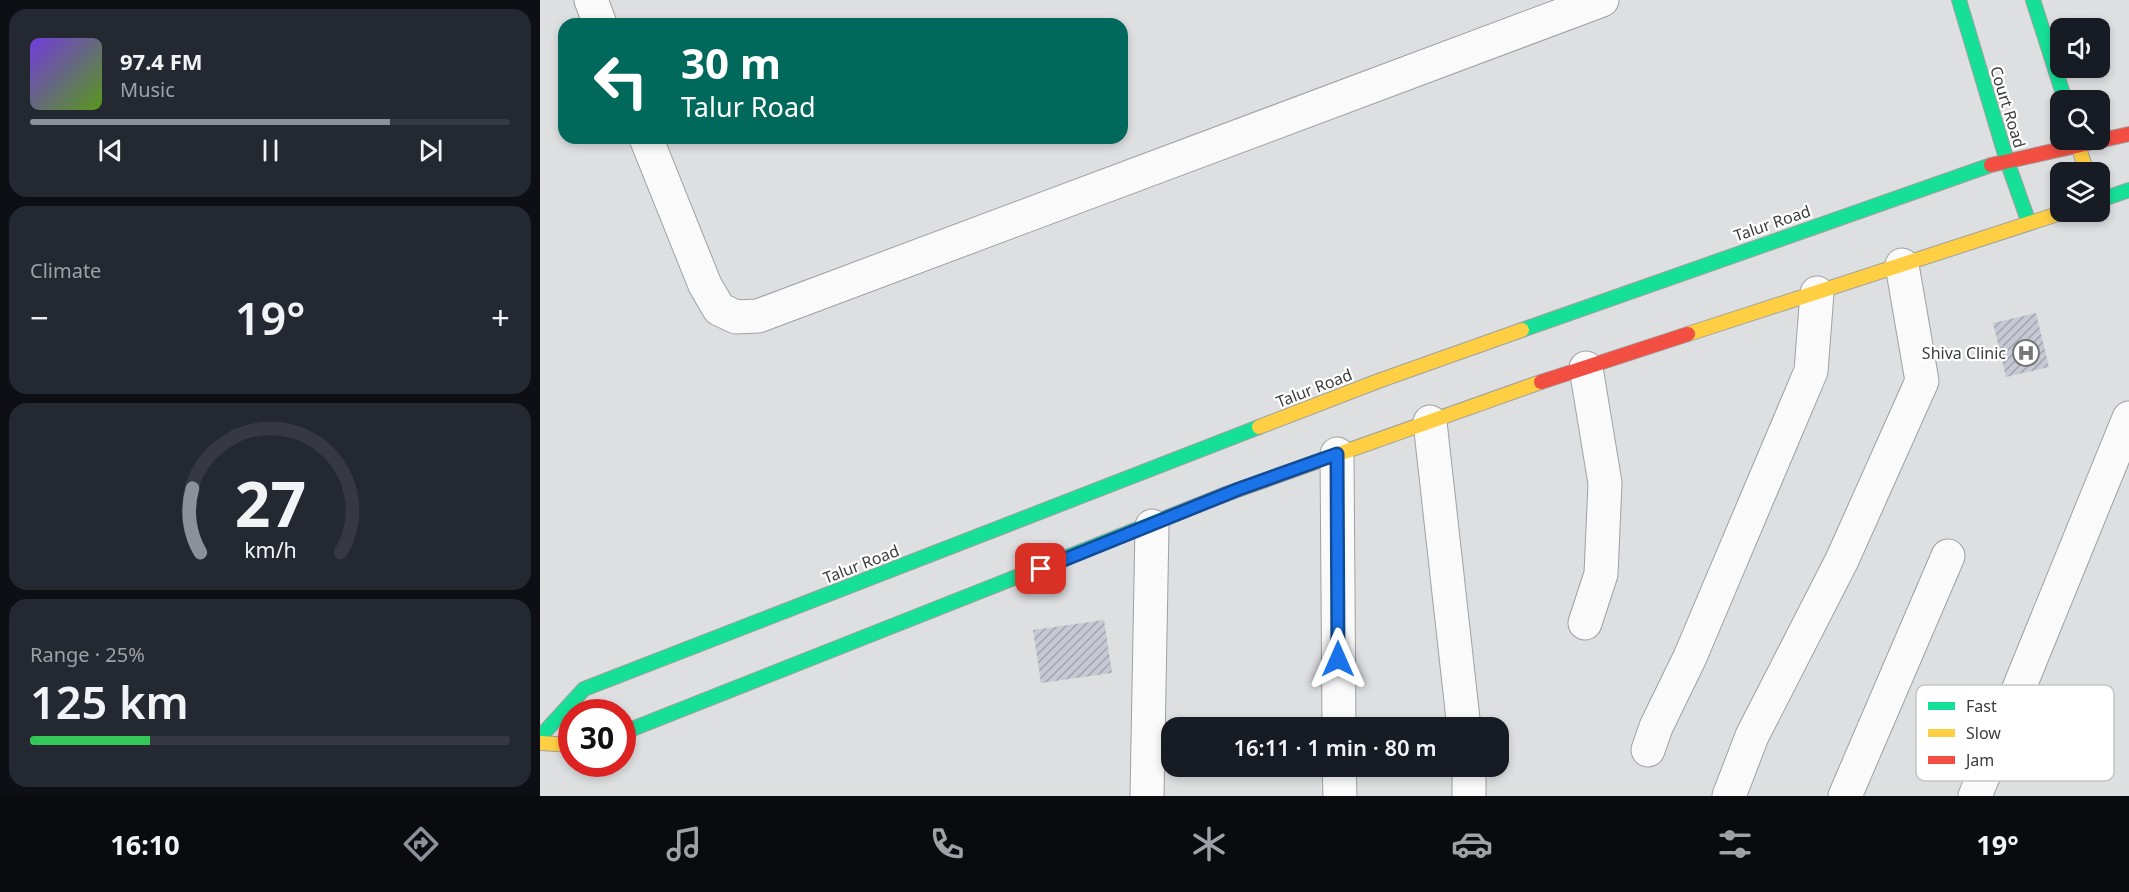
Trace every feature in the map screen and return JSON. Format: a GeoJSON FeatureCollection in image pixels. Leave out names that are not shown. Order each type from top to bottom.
{"type":"FeatureCollection","features":[{"type":"Feature","properties":{"kind":"main road","name":"Court Road"},"geometry":{"type":"LineString","coordinates":[[1959,0],[2007,161],[2029,223]]}},
{"type":"Feature","properties":{"kind":"main road"},"geometry":{"type":"LineString","coordinates":[[2033,0],[2062,90]]}},
{"type":"Feature","properties":{"kind":"main road","name":"Talur Road"},"geometry":{"type":"LineString","coordinates":[[2110,137],[2129,134]]}},
{"type":"Feature","properties":{"kind":"main road","name":"Talur Road"},"geometry":{"type":"LineString","coordinates":[[540,737],[584,689],[1381,380],[1742,250],[2007,161],[2050,149]]}},
{"type":"Feature","properties":{"kind":"main road"},"geometry":{"type":"LineString","coordinates":[[2110,197],[2129,190]]}},
{"type":"Feature","properties":{"kind":"main road"},"geometry":{"type":"LineString","coordinates":[[636,728],[1152,526],[1239,489],[1586,368],[2050,216]]}},
{"type":"Feature","properties":{"kind":"main road"},"geometry":{"type":"LineString","coordinates":[[540,743],[558,744]]}},
{"type":"Feature","properties":{"kind":"street"},"geometry":{"type":"LineString","coordinates":[[591,0],[598,18]]}},
{"type":"Feature","properties":{"kind":"street"},"geometry":{"type":"LineString","coordinates":[[648,144],[705,285],[718,309],[736,317],[758,316],[1602,0]]}},
{"type":"Feature","properties":{"kind":"street"},"geometry":{"type":"LineString","coordinates":[[1729,796],[1752,736],[1842,560],[1922,381],[1902,265]]}},
{"type":"Feature","properties":{"kind":"street"},"geometry":{"type":"LineString","coordinates":[[1648,750],[1690,657],[1811,371],[1817,293]]}},
{"type":"Feature","properties":{"kind":"street"},"geometry":{"type":"LineString","coordinates":[[1585,623],[1601,574],[1605,483],[1586,368]]}},
{"type":"Feature","properties":{"kind":"street"},"geometry":{"type":"LineString","coordinates":[[2020,685],[2129,418]]}},
{"type":"Feature","properties":{"kind":"street"},"geometry":{"type":"LineString","coordinates":[[1430,422],[1463,717]]}},
{"type":"Feature","properties":{"kind":"street"},"geometry":{"type":"LineString","coordinates":[[1337,454],[1339,717]]}},
{"type":"Feature","properties":{"kind":"street"},"geometry":{"type":"LineString","coordinates":[[1147,796],[1152,526]]}},
{"type":"Feature","properties":{"kind":"street"},"geometry":{"type":"LineString","coordinates":[[1845,796],[1948,556]]}},
{"type":"Feature","properties":{"kind":"street"},"geometry":{"type":"LineString","coordinates":[[1339,777],[1340,796]]}},
{"type":"Feature","properties":{"kind":"street"},"geometry":{"type":"LineString","coordinates":[[1468,796],[1469,777]]}},
{"type":"Feature","properties":{"kind":"street"},"geometry":{"type":"LineString","coordinates":[[1975,796],[1981,781]]}},
{"type":"Feature","properties":{"kind":"building"},"geometry":{"type":"Polygon","coordinates":[[[2036,313],[2049,367],[2006,377],[1993,323],[2036,313]]]}},
{"type":"Feature","properties":{"kind":"building"},"geometry":{"type":"Polygon","coordinates":[[[1104,620],[1112,673],[1041,683],[1033,630],[1104,620]]]}},
{"type":"Feature","properties":{"kind":"traffic: fast"},"geometry":{"type":"LineString","coordinates":[[1959,0],[2007,161],[2029,223]]}},
{"type":"Feature","properties":{"kind":"traffic: fast"},"geometry":{"type":"LineString","coordinates":[[2033,0],[2062,90]]}},
{"type":"Feature","properties":{"kind":"traffic: fast"},"geometry":{"type":"LineString","coordinates":[[1522,330],[1991,165]]}},
{"type":"Feature","properties":{"kind":"traffic: fast"},"geometry":{"type":"LineString","coordinates":[[2110,197],[2129,190]]}},
{"type":"Feature","properties":{"kind":"traffic: fast"},"geometry":{"type":"LineString","coordinates":[[540,737],[584,689],[1259,427]]}},
{"type":"Feature","properties":{"kind":"traffic: fast"},"geometry":{"type":"LineString","coordinates":[[636,727],[1226,494]]}},
{"type":"Feature","properties":{"kind":"traffic: slow"},"geometry":{"type":"LineString","coordinates":[[2079,150],[2084,162]]}},
{"type":"Feature","properties":{"kind":"traffic: slow"},"geometry":{"type":"LineString","coordinates":[[1688,334],[2050,217]]}},
{"type":"Feature","properties":{"kind":"traffic: slow"},"geometry":{"type":"LineString","coordinates":[[1259,427],[1381,380],[1522,330]]}},
{"type":"Feature","properties":{"kind":"traffic: slow"},"geometry":{"type":"LineString","coordinates":[[1226,494],[1541,382]]}},
{"type":"Feature","properties":{"kind":"traffic: slow"},"geometry":{"type":"LineString","coordinates":[[540,743],[558,744]]}},
{"type":"Feature","properties":{"kind":"traffic: jam"},"geometry":{"type":"LineString","coordinates":[[1991,165],[2129,134]]}},
{"type":"Feature","properties":{"kind":"traffic: jam"},"geometry":{"type":"LineString","coordinates":[[1541,382],[1688,334]]}},
{"type":"Feature","properties":{"kind":"place","name":"Shiva Clinic"},"geometry":{"type":"Point","coordinates":[2026,353]}},
{"type":"Feature","properties":{"kind":"route"},"geometry":{"type":"LineString","coordinates":[[1041,569],[1239,489],[1337,454],[1338,659]]}}]}
